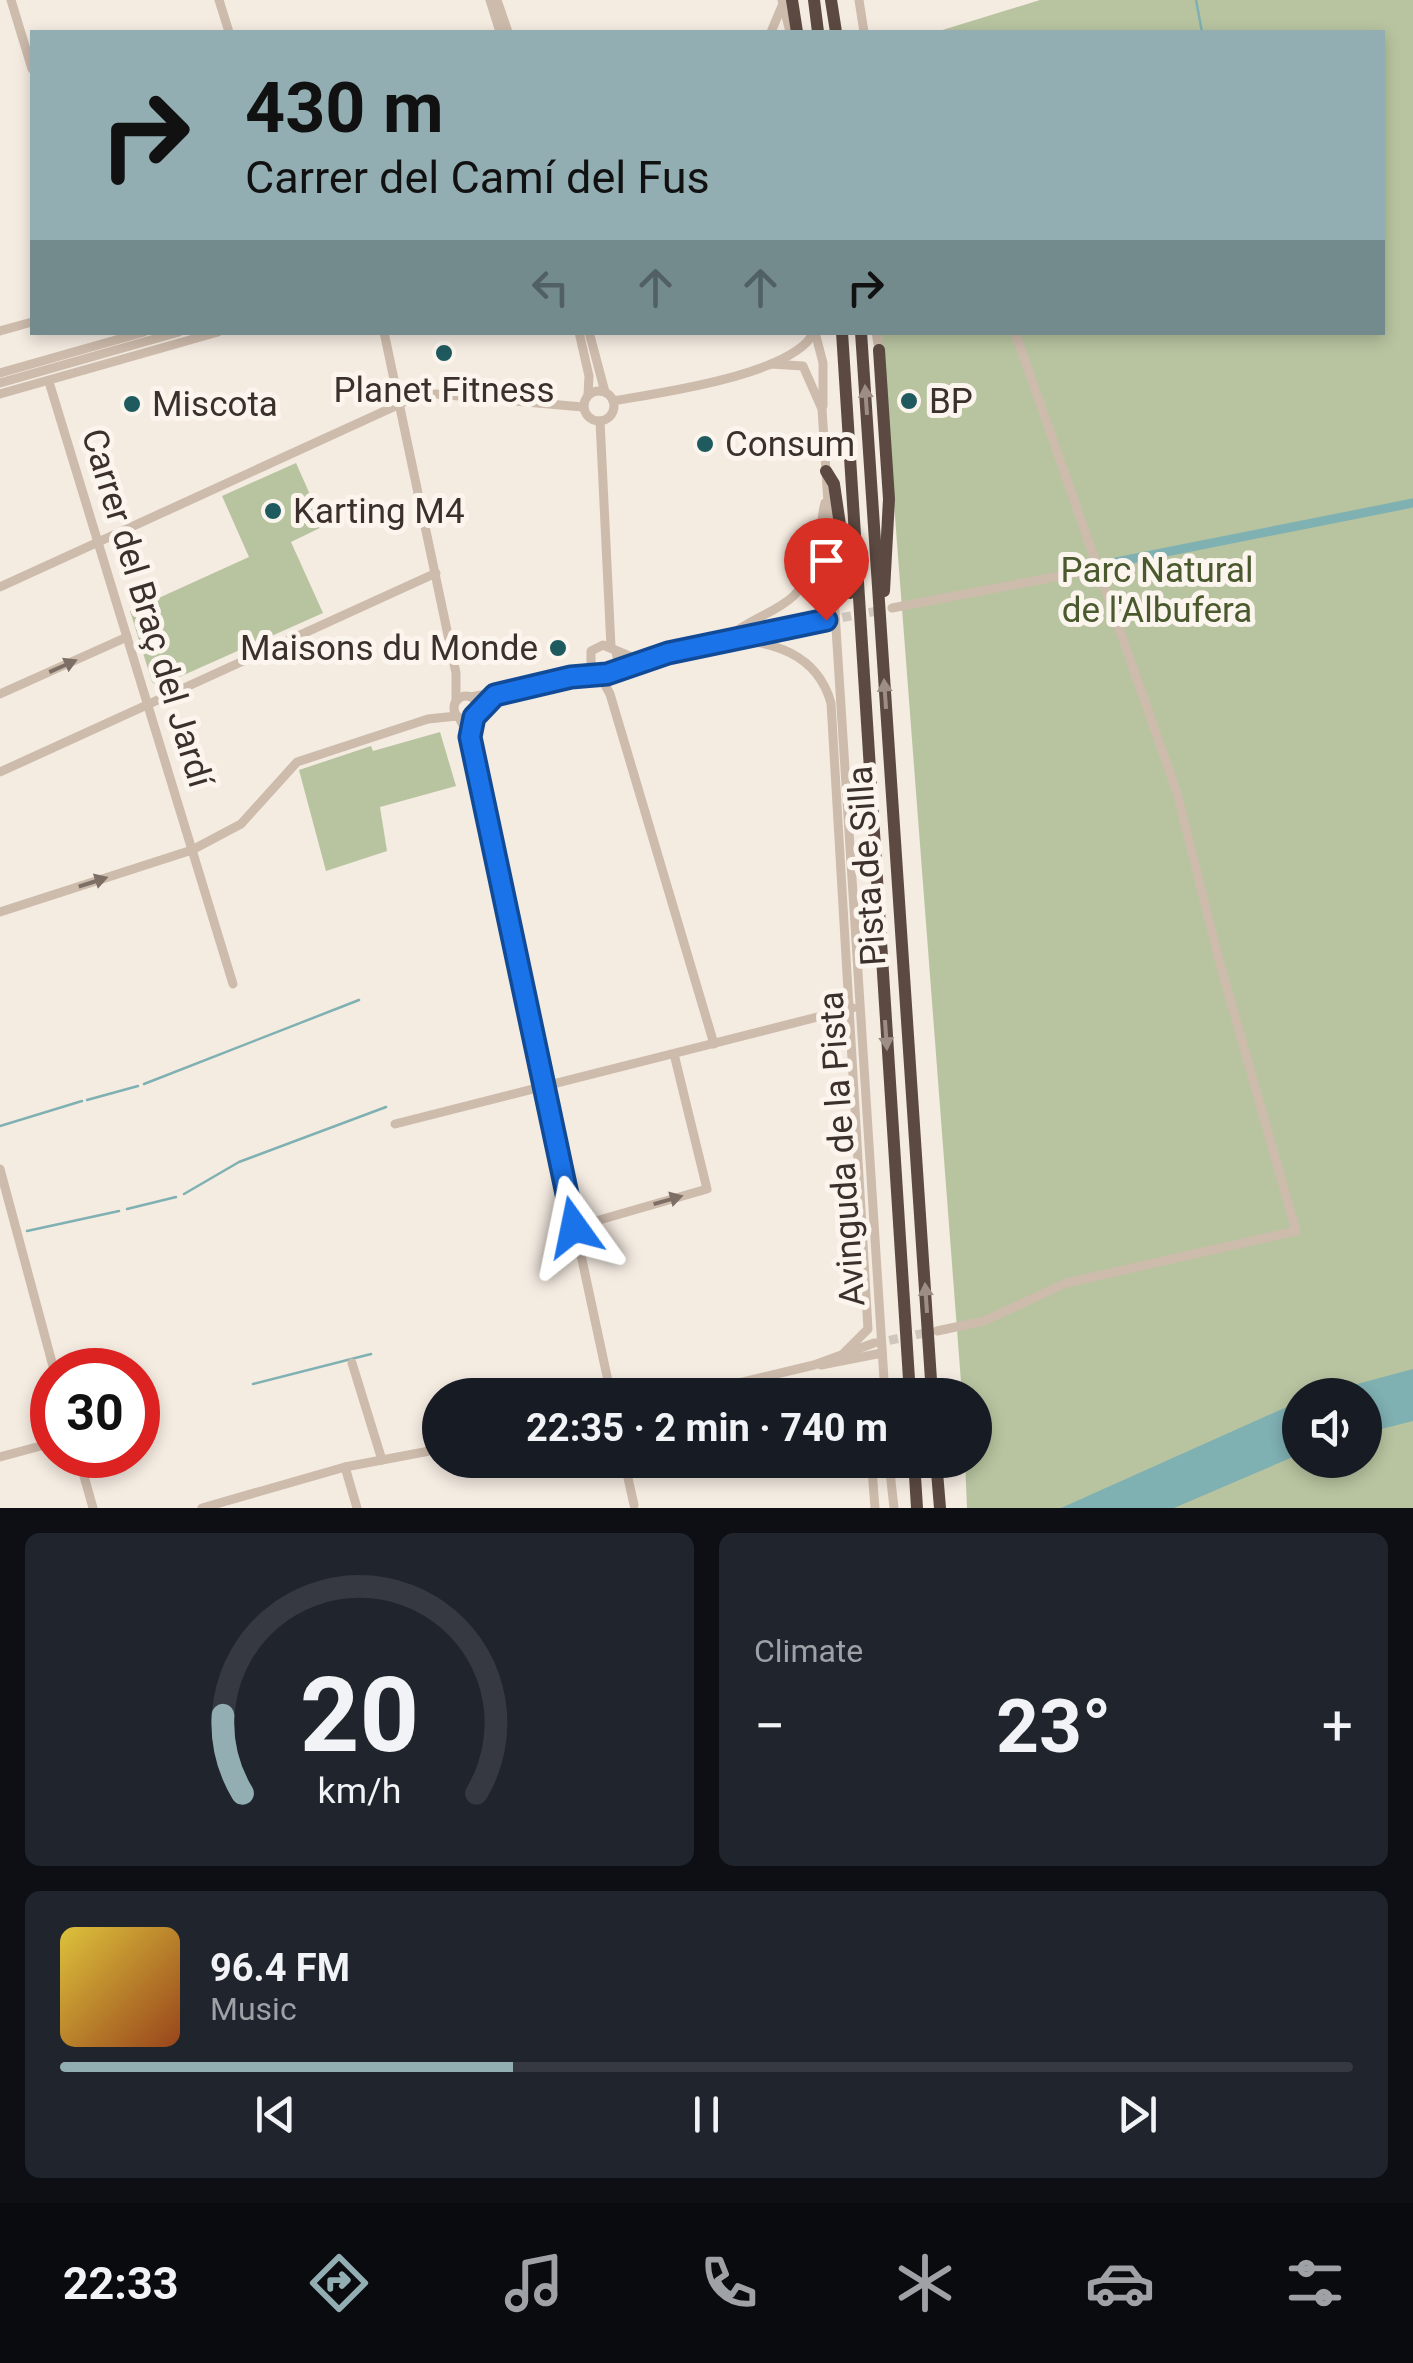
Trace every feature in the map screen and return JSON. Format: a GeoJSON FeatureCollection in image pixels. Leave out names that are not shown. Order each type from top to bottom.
{"type":"FeatureCollection","features":[{"type":"Feature","properties":{"kind":"highway"},"geometry":{"type":"LineString","coordinates":[[814,0],[818,30]]}},
{"type":"Feature","properties":{"kind":"highway"},"geometry":{"type":"LineString","coordinates":[[831,0],[836,30]]}},
{"type":"Feature","properties":{"kind":"highway"},"geometry":{"type":"LineString","coordinates":[[786,1],[795,15],[793,30]]}},
{"type":"Feature","properties":{"kind":"highway","name":"Pista de Silla"},"geometry":{"type":"LineString","coordinates":[[842,335],[909,1378]]}},
{"type":"Feature","properties":{"kind":"highway","name":"Pista de Silla"},"geometry":{"type":"LineString","coordinates":[[862,335],[887,605],[931,1378]]}},
{"type":"Feature","properties":{"kind":"highway"},"geometry":{"type":"LineString","coordinates":[[878,350],[888,499],[887,605]]}},
{"type":"Feature","properties":{"kind":"highway"},"geometry":{"type":"LineString","coordinates":[[826,471],[834,484],[846,546],[851,612],[859,628]]}},
{"type":"Feature","properties":{"kind":"highway"},"geometry":{"type":"LineString","coordinates":[[915,1478],[917,1508]]}},
{"type":"Feature","properties":{"kind":"highway"},"geometry":{"type":"LineString","coordinates":[[938,1478],[940,1508]]}},
{"type":"Feature","properties":{"kind":"street"},"geometry":{"type":"LineString","coordinates":[[11,0],[30,62]]}},
{"type":"Feature","properties":{"kind":"street"},"geometry":{"type":"LineString","coordinates":[[219,0],[228,30]]}},
{"type":"Feature","properties":{"kind":"street"},"geometry":{"type":"LineString","coordinates":[[494,0],[503,30]]}},
{"type":"Feature","properties":{"kind":"street"},"geometry":{"type":"LineString","coordinates":[[860,0],[864,30]]}},
{"type":"Feature","properties":{"kind":"street"},"geometry":{"type":"LineString","coordinates":[[772,30],[786,1]]}},
{"type":"Feature","properties":{"kind":"street"},"geometry":{"type":"LineString","coordinates":[[779,30],[786,1]]}},
{"type":"Feature","properties":{"kind":"street"},"geometry":{"type":"LineString","coordinates":[[786,1],[793,30]]}},
{"type":"Feature","properties":{"kind":"street"},"geometry":{"type":"LineString","coordinates":[[0,331],[30,323]]}},
{"type":"Feature","properties":{"kind":"street"},"geometry":{"type":"LineString","coordinates":[[0,382],[135,335]]}},
{"type":"Feature","properties":{"kind":"street"},"geometry":{"type":"LineString","coordinates":[[0,370],[166,335]]}},
{"type":"Feature","properties":{"kind":"street"},"geometry":{"type":"LineString","coordinates":[[0,394],[208,335]]}},
{"type":"Feature","properties":{"kind":"street"},"geometry":{"type":"LineString","coordinates":[[385,335],[456,673],[458,717],[470,737],[607,1378]]}},
{"type":"Feature","properties":{"kind":"street"},"geometry":{"type":"LineString","coordinates":[[579,335],[588,395],[583,407],[588,418],[600,422],[610,416],[613,401]]}},
{"type":"Feature","properties":{"kind":"street"},"geometry":{"type":"LineString","coordinates":[[590,335],[605,392],[613,401]]}},
{"type":"Feature","properties":{"kind":"street"},"geometry":{"type":"LineString","coordinates":[[877,335],[878,350]]}},
{"type":"Feature","properties":{"kind":"street"},"geometry":{"type":"LineString","coordinates":[[936,1331],[984,1322],[1066,1284],[1296,1231],[1219,960],[1177,793],[1015,335]]}},
{"type":"Feature","properties":{"kind":"street"},"geometry":{"type":"LineString","coordinates":[[613,401],[696,388],[772,364],[813,336]]}},
{"type":"Feature","properties":{"kind":"street"},"geometry":{"type":"LineString","coordinates":[[772,364],[803,366],[813,336]]}},
{"type":"Feature","properties":{"kind":"street"},"geometry":{"type":"LineString","coordinates":[[813,336],[823,363],[822,409]]}},
{"type":"Feature","properties":{"kind":"street"},"geometry":{"type":"LineString","coordinates":[[66,359],[146,353]]}},
{"type":"Feature","properties":{"kind":"street","name":"Avinguda de la Pista"},"geometry":{"type":"LineString","coordinates":[[803,366],[813,380],[822,409],[866,1182],[884,1378]]}},
{"type":"Feature","properties":{"kind":"street","name":"Carrer del Braç del Jardí"},"geometry":{"type":"LineString","coordinates":[[49,382],[233,984]]}},
{"type":"Feature","properties":{"kind":"street"},"geometry":{"type":"LineString","coordinates":[[588,395],[605,392]]}},
{"type":"Feature","properties":{"kind":"street"},"geometry":{"type":"LineString","coordinates":[[0,587],[424,393],[583,407]]}},
{"type":"Feature","properties":{"kind":"street"},"geometry":{"type":"LineString","coordinates":[[600,422],[608,627],[614,649],[610,694]]}},
{"type":"Feature","properties":{"kind":"street"},"geometry":{"type":"LineString","coordinates":[[726,639],[764,620],[799,590],[817,557],[827,499]]}},
{"type":"Feature","properties":{"kind":"street"},"geometry":{"type":"LineString","coordinates":[[887,605],[1096,570]]}},
{"type":"Feature","properties":{"kind":"street"},"geometry":{"type":"LineString","coordinates":[[0,772],[436,573]]}},
{"type":"Feature","properties":{"kind":"street"},"geometry":{"type":"LineString","coordinates":[[428,720],[470,696],[495,695],[613,670],[726,639],[826,620]]}},
{"type":"Feature","properties":{"kind":"street"},"geometry":{"type":"LineString","coordinates":[[571,677],[589,661],[608,627]]}},
{"type":"Feature","properties":{"kind":"street"},"geometry":{"type":"LineString","coordinates":[[0,694],[127,637]]}},
{"type":"Feature","properties":{"kind":"street","name":"Avinguda de la Pista"},"geometry":{"type":"LineString","coordinates":[[726,639],[756,640],[784,648],[810,666],[827,690],[855,1008]]}},
{"type":"Feature","properties":{"kind":"street"},"geometry":{"type":"LineString","coordinates":[[599,646],[639,660]]}},
{"type":"Feature","properties":{"kind":"street"},"geometry":{"type":"LineString","coordinates":[[589,661],[610,694],[714,1044]]}},
{"type":"Feature","properties":{"kind":"street"},"geometry":{"type":"LineString","coordinates":[[456,673],[476,714]]}},
{"type":"Feature","properties":{"kind":"street"},"geometry":{"type":"LineString","coordinates":[[470,737],[476,714],[495,695]]}},
{"type":"Feature","properties":{"kind":"street"},"geometry":{"type":"LineString","coordinates":[[0,912],[192,850],[241,824],[297,762],[428,720],[476,714]]}},
{"type":"Feature","properties":{"kind":"street"},"geometry":{"type":"LineString","coordinates":[[396,1124],[855,1008]]}},
{"type":"Feature","properties":{"kind":"street"},"geometry":{"type":"LineString","coordinates":[[574,1227],[707,1189],[674,1054]]}},
{"type":"Feature","properties":{"kind":"street"},"geometry":{"type":"LineString","coordinates":[[0,1169],[6,1218],[47,1348]]}},
{"type":"Feature","properties":{"kind":"street"},"geometry":{"type":"LineString","coordinates":[[866,1182],[868,1213]]}},
{"type":"Feature","properties":{"kind":"street","name":"Avinguda de la Pista"},"geometry":{"type":"LineString","coordinates":[[842,1355],[868,1328],[868,1213]]}},
{"type":"Feature","properties":{"kind":"street"},"geometry":{"type":"LineString","coordinates":[[866,1271],[878,1289]]}},
{"type":"Feature","properties":{"kind":"street"},"geometry":{"type":"LineString","coordinates":[[814,1365],[874,1344]]}},
{"type":"Feature","properties":{"kind":"street"},"geometry":{"type":"LineString","coordinates":[[759,1378],[882,1354]]}},
{"type":"Feature","properties":{"kind":"street"},"geometry":{"type":"LineString","coordinates":[[352,1363],[382,1460]]}},
{"type":"Feature","properties":{"kind":"street"},"geometry":{"type":"LineString","coordinates":[[0,1456],[30,1448]]}},
{"type":"Feature","properties":{"kind":"street"},"geometry":{"type":"LineString","coordinates":[[202,1508],[345,1467],[422,1452]]}},
{"type":"Feature","properties":{"kind":"street"},"geometry":{"type":"LineString","coordinates":[[345,1467],[357,1508]]}},
{"type":"Feature","properties":{"kind":"street"},"geometry":{"type":"LineString","coordinates":[[85,1478],[93,1508]]}},
{"type":"Feature","properties":{"kind":"street"},"geometry":{"type":"LineString","coordinates":[[628,1478],[634,1505]]}},
{"type":"Feature","properties":{"kind":"street"},"geometry":{"type":"LineString","coordinates":[[873,1478],[875,1508]]}},
{"type":"Feature","properties":{"kind":"street"},"geometry":{"type":"LineString","coordinates":[[891,1478],[894,1508]]}},
{"type":"Feature","properties":{"kind":"green space","name":"Parc Natural de l'Albufera"},"geometry":{"type":"Polygon","coordinates":[[[1040,0],[1413,0],[1413,1508],[967,1508],[966,1478],[992,1478],[992,1378],[961,1378],[881,335],[1385,335],[1385,30],[942,30],[1040,0]]]}},
{"type":"Feature","properties":{"kind":"green space"},"geometry":{"type":"Polygon","coordinates":[[[296,463],[324,526],[291,542],[323,613],[159,686],[152,682],[130,611],[249,557],[222,496],[296,463]]]}},
{"type":"Feature","properties":{"kind":"green space"},"geometry":{"type":"Polygon","coordinates":[[[440,732],[456,786],[380,807],[387,851],[326,871],[299,770],[371,746],[373,751],[440,732]]]}},
{"type":"Feature","properties":{"kind":"water"},"geometry":{"type":"Polygon","coordinates":[[[1413,1369],[1413,1421],[1382,1429],[1379,1378],[1413,1369]]]}},
{"type":"Feature","properties":{"kind":"water"},"geometry":{"type":"Polygon","coordinates":[[[1282,1409],[1282,1462],[1174,1508],[1061,1508],[1282,1409]]]}},
{"type":"Feature","properties":{"kind":"waterway"},"geometry":{"type":"LineString","coordinates":[[1196,0],[1202,30]]}},
{"type":"Feature","properties":{"kind":"waterway"},"geometry":{"type":"LineString","coordinates":[[1116,562],[1413,503]]}},
{"type":"Feature","properties":{"kind":"waterway"},"geometry":{"type":"LineString","coordinates":[[144,1084],[359,1000]]}},
{"type":"Feature","properties":{"kind":"waterway"},"geometry":{"type":"LineString","coordinates":[[87,1100],[138,1086]]}},
{"type":"Feature","properties":{"kind":"waterway"},"geometry":{"type":"LineString","coordinates":[[0,1126],[82,1101]]}},
{"type":"Feature","properties":{"kind":"waterway"},"geometry":{"type":"LineString","coordinates":[[184,1194],[239,1162],[386,1107]]}},
{"type":"Feature","properties":{"kind":"waterway"},"geometry":{"type":"LineString","coordinates":[[127,1209],[176,1197]]}},
{"type":"Feature","properties":{"kind":"waterway"},"geometry":{"type":"LineString","coordinates":[[27,1231],[119,1211]]}},
{"type":"Feature","properties":{"kind":"waterway"},"geometry":{"type":"LineString","coordinates":[[253,1384],[371,1354]]}},
{"type":"Feature","properties":{"kind":"tunnel"},"geometry":{"type":"LineString","coordinates":[[829,620],[883,610]]}},
{"type":"Feature","properties":{"kind":"tunnel"},"geometry":{"type":"LineString","coordinates":[[876,1343],[930,1332]]}},
{"type":"Feature","properties":{"kind":"place","name":"Planet Fitness"},"geometry":{"type":"Point","coordinates":[444,353]}},
{"type":"Feature","properties":{"kind":"place","name":"BP"},"geometry":{"type":"Point","coordinates":[909,401]}},
{"type":"Feature","properties":{"kind":"place","name":"Miscota"},"geometry":{"type":"Point","coordinates":[132,404]}},
{"type":"Feature","properties":{"kind":"place","name":"Consum"},"geometry":{"type":"Point","coordinates":[705,444]}},
{"type":"Feature","properties":{"kind":"place","name":"Karting M4"},"geometry":{"type":"Point","coordinates":[273,511]}},
{"type":"Feature","properties":{"kind":"place","name":"Maisons du Monde"},"geometry":{"type":"Point","coordinates":[558,648]}},
{"type":"Feature","properties":{"kind":"route"},"geometry":{"type":"LineString","coordinates":[[574,1227],[470,737],[474,717],[495,695],[596,672],[607,674],[639,660],[826,620]]}}]}
